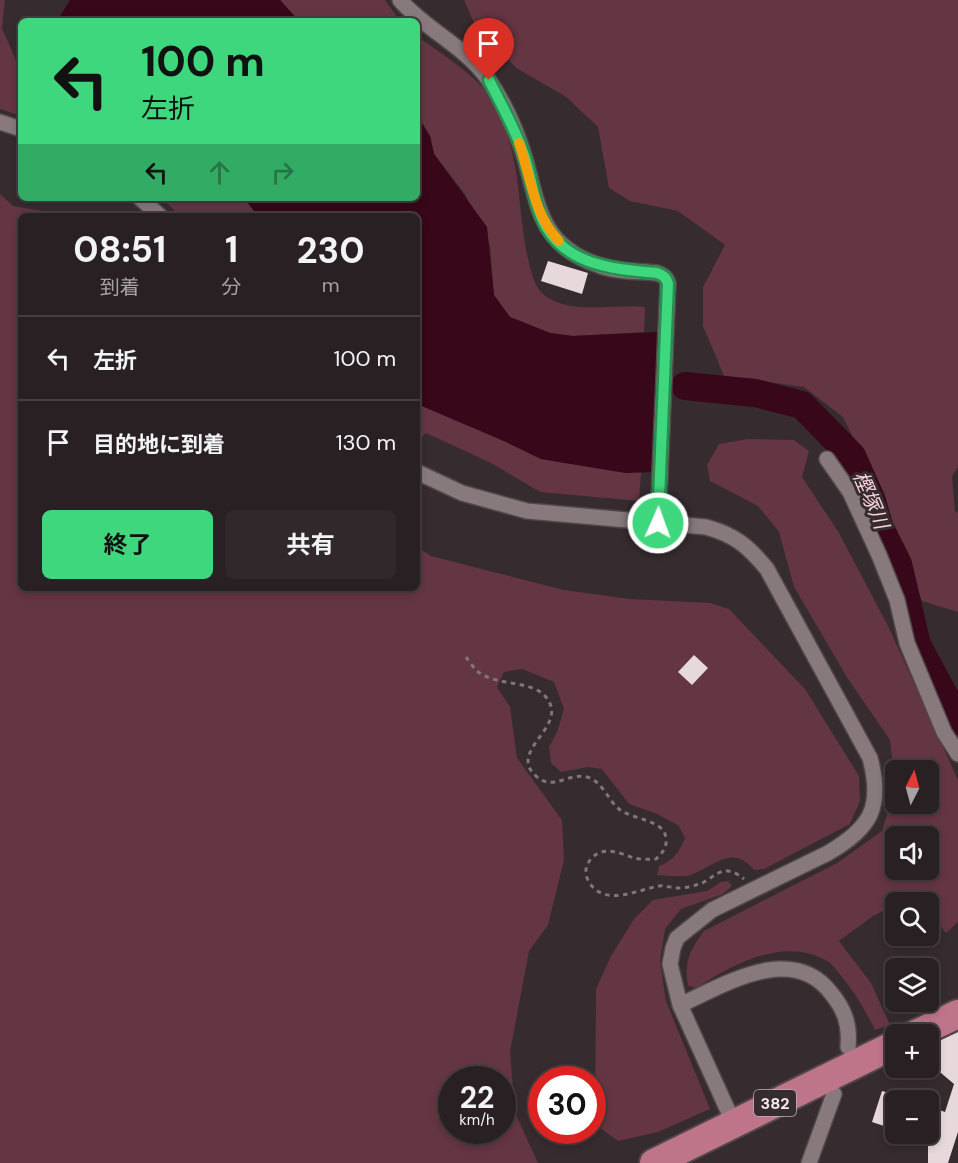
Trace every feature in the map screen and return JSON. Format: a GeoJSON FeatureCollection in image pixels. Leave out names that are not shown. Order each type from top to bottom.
{"type":"FeatureCollection","features":[{"type":"Feature","properties":{"kind":"highway"},"geometry":{"type":"LineString","coordinates":[[937,1024],[958,1014]]}},
{"type":"Feature","properties":{"kind":"highway","name":"382"},"geometry":{"type":"LineString","coordinates":[[654,1163],[885,1049]]}},
{"type":"Feature","properties":{"kind":"street"},"geometry":{"type":"LineString","coordinates":[[400,0],[417,18]]}},
{"type":"Feature","properties":{"kind":"street"},"geometry":{"type":"LineString","coordinates":[[420,21],[468,57],[489,80],[513,126],[542,219],[566,248],[580,258],[600,266],[663,274],[667,279],[658,523]]}},
{"type":"Feature","properties":{"kind":"street"},"geometry":{"type":"LineString","coordinates":[[0,122],[18,128]]}},
{"type":"Feature","properties":{"kind":"street"},"geometry":{"type":"LineString","coordinates":[[143,201],[157,213]]}},
{"type":"Feature","properties":{"kind":"street"},"geometry":{"type":"LineString","coordinates":[[827,459],[850,492],[879,555],[897,600],[907,643],[944,732],[958,754]]}},
{"type":"Feature","properties":{"kind":"street"},"geometry":{"type":"LineString","coordinates":[[420,473],[462,493],[527,510],[706,527],[726,532],[743,543],[767,569],[870,758],[876,792],[872,812],[863,828],[847,842],[828,853],[712,910],[678,938],[670,964],[680,1005],[734,1124]]}},
{"type":"Feature","properties":{"kind":"street"},"geometry":{"type":"LineString","coordinates":[[680,1005],[753,973],[769,969],[798,971],[813,976],[828,988],[839,1002],[847,1018],[848,1047]]}},
{"type":"Feature","properties":{"kind":"street"},"geometry":{"type":"LineString","coordinates":[[809,1163],[834,1094]]}},
{"type":"Feature","properties":{"kind":"path"},"geometry":{"type":"LineString","coordinates":[[466,657],[478,672],[538,691],[549,702],[551,708],[548,727],[533,744],[529,755],[530,768],[538,778],[555,783],[575,776],[589,777],[626,814],[663,829],[666,836],[665,847],[657,858],[635,858],[622,853],[605,851],[596,854],[589,860],[586,875],[593,887],[609,895],[659,886],[683,888],[703,883],[723,871],[730,871],[739,875],[755,889]]}},
{"type":"Feature","properties":{"kind":"shaded area"},"geometry":{"type":"Polygon","coordinates":[[[0,0],[5,0],[2,28],[18,65],[18,115],[0,109],[0,0]]]}},
{"type":"Feature","properties":{"kind":"shaded area"},"geometry":{"type":"Polygon","coordinates":[[[70,0],[280,0],[296,18],[59,18],[70,0]]]}},
{"type":"Feature","properties":{"kind":"shaded area"},"geometry":{"type":"Polygon","coordinates":[[[280,0],[385,0],[398,18],[296,18],[280,0]]]}},
{"type":"Feature","properties":{"kind":"shaded area"},"geometry":{"type":"Polygon","coordinates":[[[464,0],[958,0],[958,467],[952,476],[955,511],[958,513],[958,612],[922,601],[886,504],[843,417],[804,387],[724,376],[703,326],[703,287],[725,245],[678,211],[630,201],[609,188],[598,127],[565,96],[516,68],[474,23],[464,0]]]}},
{"type":"Feature","properties":{"kind":"shaded area"},"geometry":{"type":"Polygon","coordinates":[[[420,38],[469,74],[487,92],[501,116],[513,158],[527,254],[536,285],[543,294],[566,305],[645,307],[644,332],[573,336],[550,333],[510,317],[494,296],[490,246],[465,194],[434,154],[430,136],[420,120],[420,38]]]}},
{"type":"Feature","properties":{"kind":"shaded area"},"geometry":{"type":"Polygon","coordinates":[[[420,120],[430,136],[434,154],[487,227],[494,295],[510,317],[550,333],[573,336],[658,332],[651,472],[626,473],[541,459],[420,405],[420,213],[256,213],[246,201],[420,201],[420,120]]]}},
{"type":"Feature","properties":{"kind":"shaded area"},"geometry":{"type":"Polygon","coordinates":[[[0,194],[13,206],[48,212],[90,213],[18,213],[18,591],[420,591],[420,549],[431,556],[564,590],[630,599],[710,603],[729,609],[805,689],[859,776],[860,801],[850,824],[764,869],[754,870],[738,858],[730,858],[686,876],[657,875],[659,866],[675,855],[685,838],[678,825],[657,814],[629,804],[602,769],[588,767],[561,772],[551,763],[549,747],[557,732],[564,709],[554,682],[522,669],[504,672],[497,687],[510,707],[517,758],[562,820],[564,860],[548,925],[529,951],[510,1052],[511,1066],[438,1066],[438,1144],[516,1144],[516,1115],[538,1163],[0,1163],[0,194]]]}},
{"type":"Feature","properties":{"kind":"shaded area"},"geometry":{"type":"Polygon","coordinates":[[[165,201],[246,201],[256,213],[177,213],[165,201]]]}},
{"type":"Feature","properties":{"kind":"shaded area"},"geometry":{"type":"Polygon","coordinates":[[[420,405],[541,459],[626,473],[641,472],[639,501],[540,492],[491,463],[426,433],[420,439],[420,405]]]}},
{"type":"Feature","properties":{"kind":"shaded area"},"geometry":{"type":"Polygon","coordinates":[[[748,439],[794,440],[809,451],[802,477],[839,533],[888,626],[958,780],[958,922],[946,933],[939,924],[939,892],[885,892],[885,910],[839,941],[871,983],[890,1024],[875,1030],[858,1000],[838,972],[829,962],[812,954],[795,951],[760,956],[727,970],[696,988],[688,986],[687,963],[704,931],[837,863],[882,831],[887,814],[939,814],[939,760],[892,760],[890,740],[848,679],[794,587],[779,532],[758,506],[710,481],[707,465],[719,444],[748,439]]]}},
{"type":"Feature","properties":{"kind":"shaded area"},"geometry":{"type":"Polygon","coordinates":[[[728,881],[732,886],[723,894],[681,909],[665,929],[660,961],[666,1001],[710,1109],[658,1132],[618,1141],[606,1132],[606,1066],[595,1066],[596,989],[611,956],[634,919],[653,900],[707,891],[721,882],[728,881]]]}},
{"type":"Feature","properties":{"kind":"building"},"geometry":{"type":"Polygon","coordinates":[[[548,261],[588,273],[582,294],[541,281],[548,261]]]}},
{"type":"Feature","properties":{"kind":"building"},"geometry":{"type":"Polygon","coordinates":[[[694,655],[708,668],[692,685],[678,672],[694,655]]]}},
{"type":"Feature","properties":{"kind":"building"},"geometry":{"type":"Polygon","coordinates":[[[958,1032],[958,1132],[948,1163],[928,1163],[928,1144],[939,1144],[939,1110],[945,1112],[954,1084],[939,1071],[939,1041],[958,1032]]]}},
{"type":"Feature","properties":{"kind":"building"},"geometry":{"type":"Polygon","coordinates":[[[882,1091],[885,1092],[885,1126],[872,1122],[882,1091]]]}},
{"type":"Feature","properties":{"kind":"waterway","name":"樫塚川"},"geometry":{"type":"LineString","coordinates":[[685,386],[755,393],[802,405],[852,456],[872,501],[879,526],[898,564],[917,645],[958,721]]}},
{"type":"Feature","properties":{"kind":"slow traffic"},"geometry":{"type":"LineString","coordinates":[[519,143],[542,219],[559,241]]}},
{"type":"Feature","properties":{"kind":"route"},"geometry":{"type":"LineString","coordinates":[[489,80],[513,126],[542,219],[550,231],[566,248],[580,258],[600,266],[663,274],[667,279],[658,523]]}}]}
